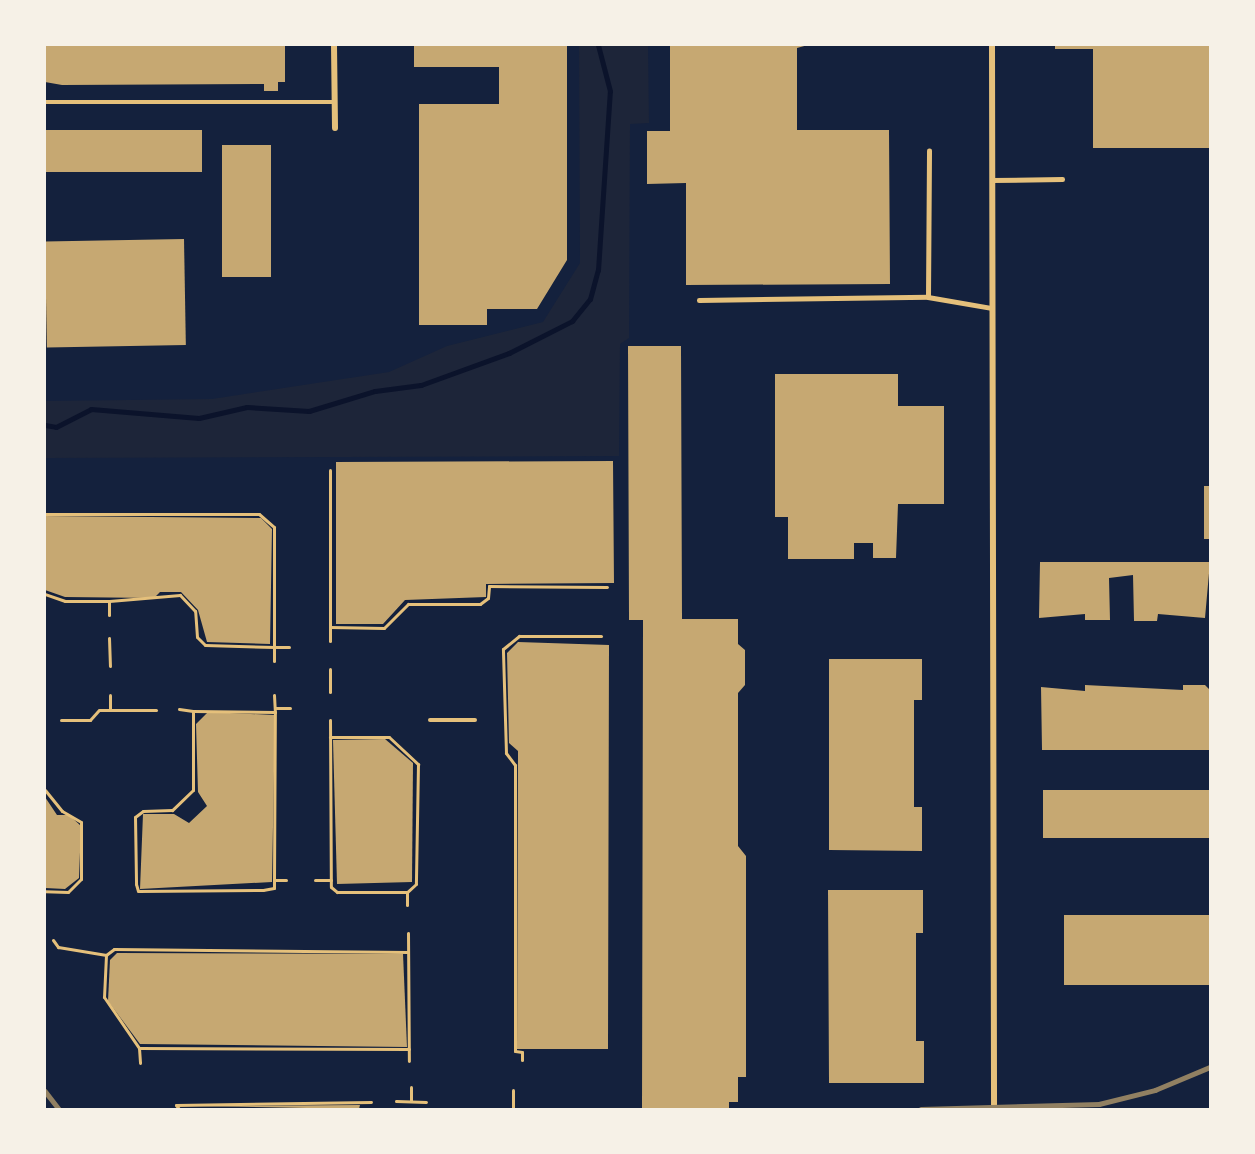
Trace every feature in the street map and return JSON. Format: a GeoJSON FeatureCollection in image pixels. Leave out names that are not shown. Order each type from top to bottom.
{"type":"FeatureCollection","features":[{"type":"Feature","properties":{"kind":"street"},"geometry":{"type":"LineString","coordinates":[[334,45],[335,128]]}},
{"type":"Feature","properties":{"kind":"street"},"geometry":{"type":"LineString","coordinates":[[992,45],[994,1109]]}},
{"type":"Feature","properties":{"kind":"lane"},"geometry":{"type":"LineString","coordinates":[[45,102],[334,102]]}},
{"type":"Feature","properties":{"kind":"lane"},"geometry":{"type":"LineString","coordinates":[[928,297],[929,150]]}},
{"type":"Feature","properties":{"kind":"lane"},"geometry":{"type":"LineString","coordinates":[[992,180],[1062,179]]}},
{"type":"Feature","properties":{"kind":"lane"},"geometry":{"type":"LineString","coordinates":[[699,300],[928,297],[992,308]]}},
{"type":"Feature","properties":{"kind":"lane"},"geometry":{"type":"LineString","coordinates":[[430,720],[475,720]]}},
{"type":"Feature","properties":{"kind":"path"},"geometry":{"type":"LineString","coordinates":[[330,470],[330,641]]}},
{"type":"Feature","properties":{"kind":"path"},"geometry":{"type":"LineString","coordinates":[[45,514],[259,514],[274,527],[274,661]]}},
{"type":"Feature","properties":{"kind":"path"},"geometry":{"type":"LineString","coordinates":[[330,627],[384,628],[408,604],[480,604],[488,597],[489,586],[608,587]]}},
{"type":"Feature","properties":{"kind":"path"},"geometry":{"type":"LineString","coordinates":[[45,594],[65,601],[109,601],[180,595],[195,611],[197,637],[205,645],[289,647]]}},
{"type":"Feature","properties":{"kind":"path"},"geometry":{"type":"LineString","coordinates":[[109,601],[109,615]]}},
{"type":"Feature","properties":{"kind":"path"},"geometry":{"type":"LineString","coordinates":[[522,1060],[522,1052],[515,1051],[515,765],[506,753],[503,649],[519,636],[601,636]]}},
{"type":"Feature","properties":{"kind":"path"},"geometry":{"type":"LineString","coordinates":[[109,638],[110,666]]}},
{"type":"Feature","properties":{"kind":"path"},"geometry":{"type":"LineString","coordinates":[[330,669],[330,692]]}},
{"type":"Feature","properties":{"kind":"path"},"geometry":{"type":"LineString","coordinates":[[193,711],[193,790],[172,810],[143,811],[135,817],[138,891],[274,888],[274,694]]}},
{"type":"Feature","properties":{"kind":"path"},"geometry":{"type":"LineString","coordinates":[[110,695],[110,710]]}},
{"type":"Feature","properties":{"kind":"path"},"geometry":{"type":"LineString","coordinates":[[179,709],[193,711],[290,708]]}},
{"type":"Feature","properties":{"kind":"path"},"geometry":{"type":"LineString","coordinates":[[61,720],[90,720],[99,710],[156,710]]}},
{"type":"Feature","properties":{"kind":"path"},"geometry":{"type":"LineString","coordinates":[[330,720],[330,737],[331,880],[338,892],[407,892],[416,884],[418,765],[389,737],[330,737]]}},
{"type":"Feature","properties":{"kind":"path"},"geometry":{"type":"LineString","coordinates":[[45,790],[62,811],[81,822],[81,879],[68,892],[45,891]]}},
{"type":"Feature","properties":{"kind":"path"},"geometry":{"type":"LineString","coordinates":[[274,880],[286,880]]}},
{"type":"Feature","properties":{"kind":"path"},"geometry":{"type":"LineString","coordinates":[[315,880],[331,880]]}},
{"type":"Feature","properties":{"kind":"path"},"geometry":{"type":"LineString","coordinates":[[407,892],[407,905]]}},
{"type":"Feature","properties":{"kind":"path"},"geometry":{"type":"LineString","coordinates":[[408,933],[409,1061]]}},
{"type":"Feature","properties":{"kind":"path"},"geometry":{"type":"LineString","coordinates":[[53,940],[58,948],[106,955],[114,949],[408,952]]}},
{"type":"Feature","properties":{"kind":"path"},"geometry":{"type":"LineString","coordinates":[[106,955],[105,1004],[139,1048],[140,1063]]}},
{"type":"Feature","properties":{"kind":"path"},"geometry":{"type":"LineString","coordinates":[[139,1048],[409,1048]]}},
{"type":"Feature","properties":{"kind":"path"},"geometry":{"type":"LineString","coordinates":[[411,1087],[411,1101]]}},
{"type":"Feature","properties":{"kind":"path"},"geometry":{"type":"LineString","coordinates":[[513,1090],[513,1109]]}},
{"type":"Feature","properties":{"kind":"path"},"geometry":{"type":"LineString","coordinates":[[396,1101],[426,1102]]}},
{"type":"Feature","properties":{"kind":"path"},"geometry":{"type":"LineString","coordinates":[[179,1109],[176,1105],[371,1102]]}},
{"type":"Feature","properties":{"kind":"path"},"geometry":{"type":"LineString","coordinates":[[361,1103],[361,1109]]}},
{"type":"Feature","properties":{"kind":"shaded area"},"geometry":{"type":"Polygon","coordinates":[[[579,45],[648,45],[649,123],[630,124],[629,338],[620,344],[619,456],[45,458],[45,401],[212,399],[389,372],[447,346],[543,322],[580,263],[579,45]]]}},
{"type":"Feature","properties":{"kind":"building"},"geometry":{"type":"Polygon","coordinates":[[[45,45],[285,45],[285,82],[278,82],[278,91],[264,91],[264,84],[62,85],[45,82],[45,45]]]}},
{"type":"Feature","properties":{"kind":"building"},"geometry":{"type":"Polygon","coordinates":[[[414,45],[567,45],[567,260],[537,309],[487,309],[487,325],[419,325],[419,104],[499,104],[499,67],[414,67],[414,45]]]}},
{"type":"Feature","properties":{"kind":"building"},"geometry":{"type":"Polygon","coordinates":[[[670,45],[808,45],[797,48],[797,130],[889,130],[890,284],[686,285],[686,183],[647,184],[647,131],[670,131],[670,45]]]}},
{"type":"Feature","properties":{"kind":"building"},"geometry":{"type":"Polygon","coordinates":[[[1055,45],[1210,45],[1210,148],[1093,148],[1093,49],[1055,49],[1055,45]]]}},
{"type":"Feature","properties":{"kind":"building"},"geometry":{"type":"Polygon","coordinates":[[[45,130],[202,130],[202,172],[45,172],[45,130]]]}},
{"type":"Feature","properties":{"kind":"building"},"geometry":{"type":"Polygon","coordinates":[[[222,145],[271,145],[271,277],[222,277],[222,145]]]}},
{"type":"Feature","properties":{"kind":"building"},"geometry":{"type":"Polygon","coordinates":[[[184,239],[186,345],[47,347],[45,241],[184,239]]]}},
{"type":"Feature","properties":{"kind":"building"},"geometry":{"type":"Polygon","coordinates":[[[628,346],[681,346],[682,619],[738,619],[738,644],[745,650],[745,685],[738,693],[738,846],[746,856],[746,1077],[738,1077],[738,1102],[729,1102],[729,1109],[642,1109],[643,620],[629,620],[628,346]]]}},
{"type":"Feature","properties":{"kind":"building"},"geometry":{"type":"Polygon","coordinates":[[[775,374],[898,374],[898,406],[944,406],[944,504],[898,504],[896,558],[873,558],[873,543],[854,543],[854,559],[788,559],[788,517],[775,517],[775,374]]]}},
{"type":"Feature","properties":{"kind":"building"},"geometry":{"type":"Polygon","coordinates":[[[613,461],[614,583],[486,584],[486,597],[405,600],[383,624],[336,624],[336,462],[613,461]]]}},
{"type":"Feature","properties":{"kind":"building"},"geometry":{"type":"Polygon","coordinates":[[[1204,486],[1210,486],[1210,539],[1204,539],[1204,486]]]}},
{"type":"Feature","properties":{"kind":"building"},"geometry":{"type":"Polygon","coordinates":[[[45,516],[261,518],[272,529],[270,644],[207,642],[198,610],[181,592],[160,592],[154,598],[65,597],[45,590],[45,516]]]}},
{"type":"Feature","properties":{"kind":"building"},"geometry":{"type":"Polygon","coordinates":[[[1040,562],[1210,562],[1205,618],[1158,614],[1157,621],[1134,621],[1133,575],[1109,578],[1110,620],[1085,620],[1085,614],[1039,618],[1040,562]]]}},
{"type":"Feature","properties":{"kind":"building"},"geometry":{"type":"Polygon","coordinates":[[[518,642],[609,645],[608,1049],[517,1049],[518,751],[509,743],[507,653],[518,642]]]}},
{"type":"Feature","properties":{"kind":"building"},"geometry":{"type":"Polygon","coordinates":[[[829,659],[922,659],[922,700],[914,700],[914,807],[922,807],[922,851],[829,850],[829,659]]]}},
{"type":"Feature","properties":{"kind":"building"},"geometry":{"type":"Polygon","coordinates":[[[1085,685],[1183,690],[1183,685],[1205,685],[1210,690],[1210,750],[1042,750],[1041,687],[1085,691],[1085,685]]]}},
{"type":"Feature","properties":{"kind":"building"},"geometry":{"type":"Polygon","coordinates":[[[208,712],[275,715],[272,882],[140,889],[143,814],[174,814],[189,823],[207,806],[198,792],[196,724],[208,712]]]}},
{"type":"Feature","properties":{"kind":"building"},"geometry":{"type":"Polygon","coordinates":[[[385,739],[413,763],[412,882],[337,884],[333,740],[385,739]]]}},
{"type":"Feature","properties":{"kind":"building"},"geometry":{"type":"Polygon","coordinates":[[[1043,790],[1210,790],[1210,838],[1043,838],[1043,790]]]}},
{"type":"Feature","properties":{"kind":"building"},"geometry":{"type":"Polygon","coordinates":[[[45,797],[57,815],[69,815],[81,826],[79,878],[65,889],[45,888],[45,797]]]}},
{"type":"Feature","properties":{"kind":"building"},"geometry":{"type":"Polygon","coordinates":[[[828,890],[923,890],[923,933],[916,933],[916,1041],[924,1041],[924,1083],[829,1083],[828,890]]]}},
{"type":"Feature","properties":{"kind":"building"},"geometry":{"type":"Polygon","coordinates":[[[1064,915],[1210,915],[1210,985],[1064,985],[1064,915]]]}},
{"type":"Feature","properties":{"kind":"building"},"geometry":{"type":"Polygon","coordinates":[[[117,953],[403,954],[407,1047],[140,1044],[108,1001],[110,960],[117,953]]]}},
{"type":"Feature","properties":{"kind":"building"},"geometry":{"type":"Polygon","coordinates":[[[360,1105],[359,1109],[198,1106],[360,1105]]]}},
{"type":"Feature","properties":{"kind":"waterway"},"geometry":{"type":"LineString","coordinates":[[45,425],[56,427],[91,409],[199,418],[247,407],[309,411],[375,391],[421,385],[509,353],[572,321],[590,299],[598,270],[610,91],[598,45]]}},
{"type":"Feature","properties":{"kind":"railway"},"geometry":{"type":"LineString","coordinates":[[921,1109],[1099,1104],[1155,1090],[1210,1067]]}},
{"type":"Feature","properties":{"kind":"railway"},"geometry":{"type":"LineString","coordinates":[[45,1091],[59,1109]]}}]}
